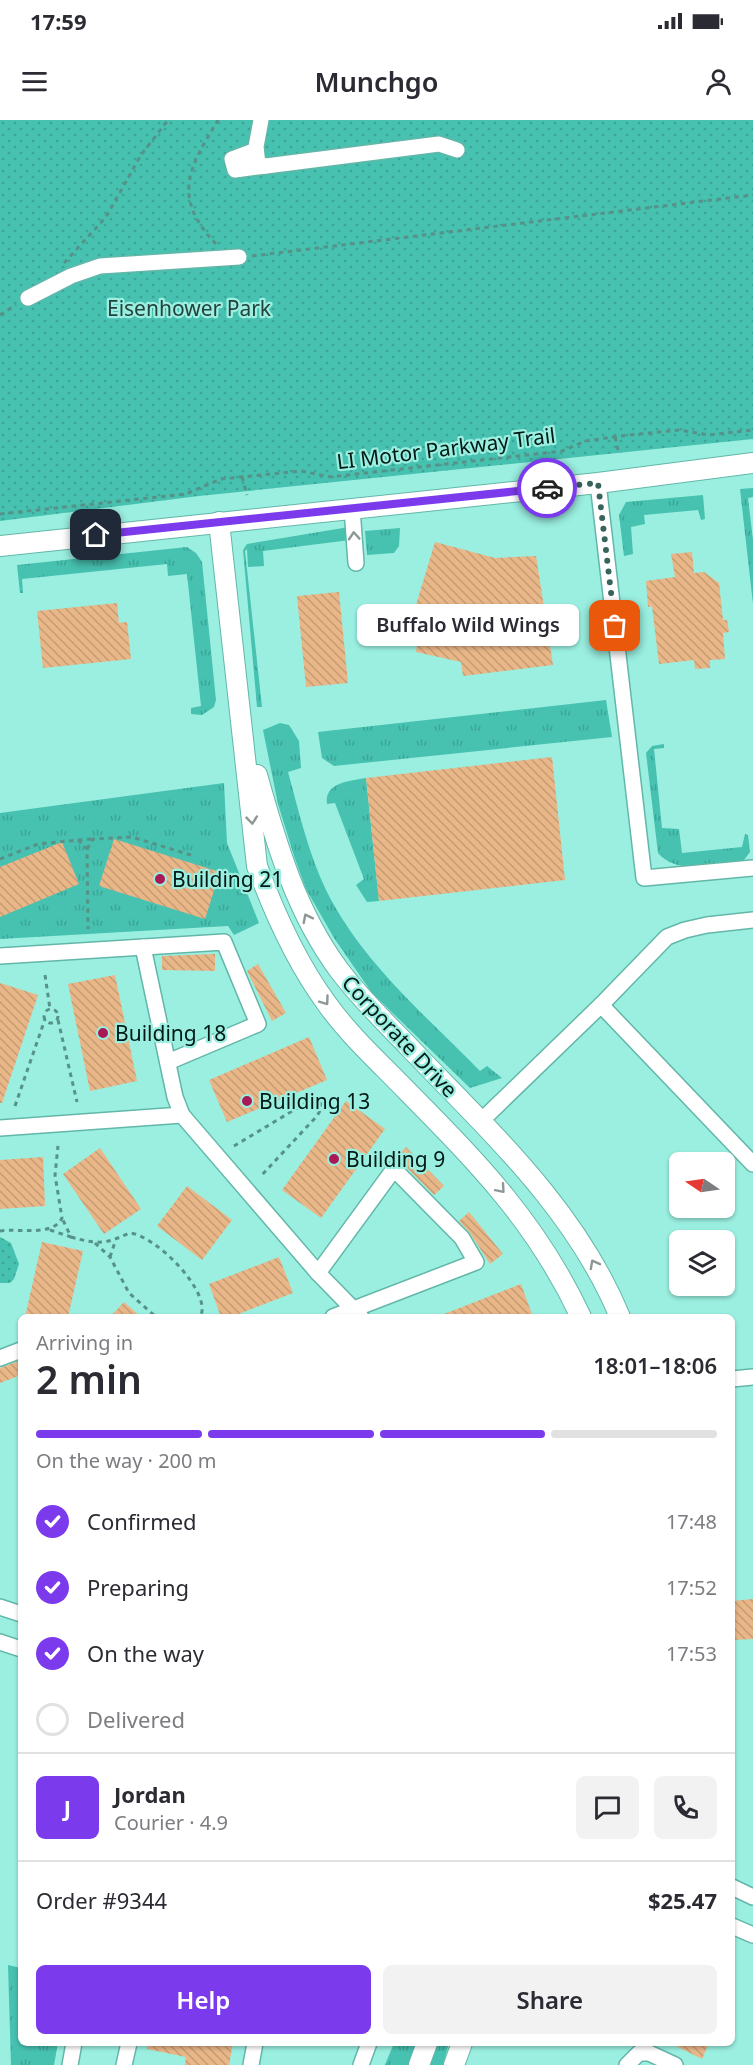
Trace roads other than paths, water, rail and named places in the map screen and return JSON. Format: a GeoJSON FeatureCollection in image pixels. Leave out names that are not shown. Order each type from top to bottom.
{"type":"FeatureCollection","features":[{"type":"Feature","properties":{"kind":"main road"},"geometry":{"type":"LineString","coordinates":[[0,546],[598,483],[753,463]]}},
{"type":"Feature","properties":{"kind":"main road","name":"Corporate Drive"},"geometry":{"type":"LineString","coordinates":[[219,522],[257,866],[272,907],[299,960],[340,1021],[505,1194],[547,1251],[579,1314]]}},
{"type":"Feature","properties":{"kind":"main road","name":"Corporate Drive"},"geometry":{"type":"LineString","coordinates":[[241,720],[276,845],[293,889],[325,950],[366,1003],[535,1179],[564,1215],[592,1259],[619,1314]]}},
{"type":"Feature","properties":{"kind":"main road"},"geometry":{"type":"LineString","coordinates":[[473,1158],[471,1136],[480,1122]]}},
{"type":"Feature","properties":{"kind":"main road"},"geometry":{"type":"LineString","coordinates":[[419,2065],[426,2046]]}},
{"type":"Feature","properties":{"kind":"main road"},"geometry":{"type":"LineString","coordinates":[[454,2065],[461,2046]]}},
{"type":"Feature","properties":{"kind":"street"},"geometry":{"type":"LineString","coordinates":[[261,120],[256,150],[258,164],[266,166]]}},
{"type":"Feature","properties":{"kind":"street"},"geometry":{"type":"LineString","coordinates":[[256,150],[232,159],[235,170],[439,144],[457,150]]}},
{"type":"Feature","properties":{"kind":"street"},"geometry":{"type":"LineString","coordinates":[[28,298],[71,276],[100,266],[239,257]]}},
{"type":"Feature","properties":{"kind":"street"},"geometry":{"type":"LineString","coordinates":[[598,483],[644,878],[753,868]]}},
{"type":"Feature","properties":{"kind":"street"},"geometry":{"type":"LineString","coordinates":[[352,508],[356,563]]}},
{"type":"Feature","properties":{"kind":"street"},"geometry":{"type":"LineString","coordinates":[[480,1122],[601,1005],[667,937],[707,925],[753,920]]}},
{"type":"Feature","properties":{"kind":"street"},"geometry":{"type":"LineString","coordinates":[[0,956],[224,942],[258,1024],[168,1062]]}},
{"type":"Feature","properties":{"kind":"street"},"geometry":{"type":"LineString","coordinates":[[143,947],[175,1097],[182,1115],[318,1273],[357,1314],[476,1262],[462,1238],[394,1169],[318,1273]]}},
{"type":"Feature","properties":{"kind":"street"},"geometry":{"type":"LineString","coordinates":[[601,1005],[753,1164]]}},
{"type":"Feature","properties":{"kind":"street"},"geometry":{"type":"LineString","coordinates":[[0,1128],[182,1115]]}},
{"type":"Feature","properties":{"kind":"street"},"geometry":{"type":"LineString","coordinates":[[0,1358],[18,1351]]}},
{"type":"Feature","properties":{"kind":"street"},"geometry":{"type":"LineString","coordinates":[[735,1379],[753,1377]]}},
{"type":"Feature","properties":{"kind":"street"},"geometry":{"type":"LineString","coordinates":[[0,1607],[18,1613]]}},
{"type":"Feature","properties":{"kind":"street"},"geometry":{"type":"LineString","coordinates":[[0,1642],[18,1647]]}},
{"type":"Feature","properties":{"kind":"street"},"geometry":{"type":"LineString","coordinates":[[735,1888],[753,1897]]}},
{"type":"Feature","properties":{"kind":"street"},"geometry":{"type":"LineString","coordinates":[[735,1927],[753,1935]]}},
{"type":"Feature","properties":{"kind":"street"},"geometry":{"type":"LineString","coordinates":[[70,2065],[73,2046]]}},
{"type":"Feature","properties":{"kind":"street"},"geometry":{"type":"LineString","coordinates":[[124,2065],[128,2046]]}},
{"type":"Feature","properties":{"kind":"street"},"geometry":{"type":"LineString","coordinates":[[251,2065],[254,2046]]}},
{"type":"Feature","properties":{"kind":"street"},"geometry":{"type":"LineString","coordinates":[[361,2065],[368,2046]]}},
{"type":"Feature","properties":{"kind":"street"},"geometry":{"type":"LineString","coordinates":[[627,2065],[639,2053],[649,2053],[675,2065]]}},
{"type":"Feature","properties":{"kind":"place","name":"Buffalo Wild Wings"},"geometry":{"type":"Point","coordinates":[615,626]}},
{"type":"Feature","properties":{"kind":"place","name":"Building 21"},"geometry":{"type":"Point","coordinates":[160,879]}},
{"type":"Feature","properties":{"kind":"place","name":"Building 18"},"geometry":{"type":"Point","coordinates":[103,1033]}},
{"type":"Feature","properties":{"kind":"place","name":"Building 13"},"geometry":{"type":"Point","coordinates":[247,1101]}},
{"type":"Feature","properties":{"kind":"place","name":"Building 9"},"geometry":{"type":"Point","coordinates":[334,1159]}},
{"type":"Feature","properties":{"kind":"park label","name":"Eisenhower Park"},"geometry":{"type":"Point","coordinates":[189,308]}}]}
